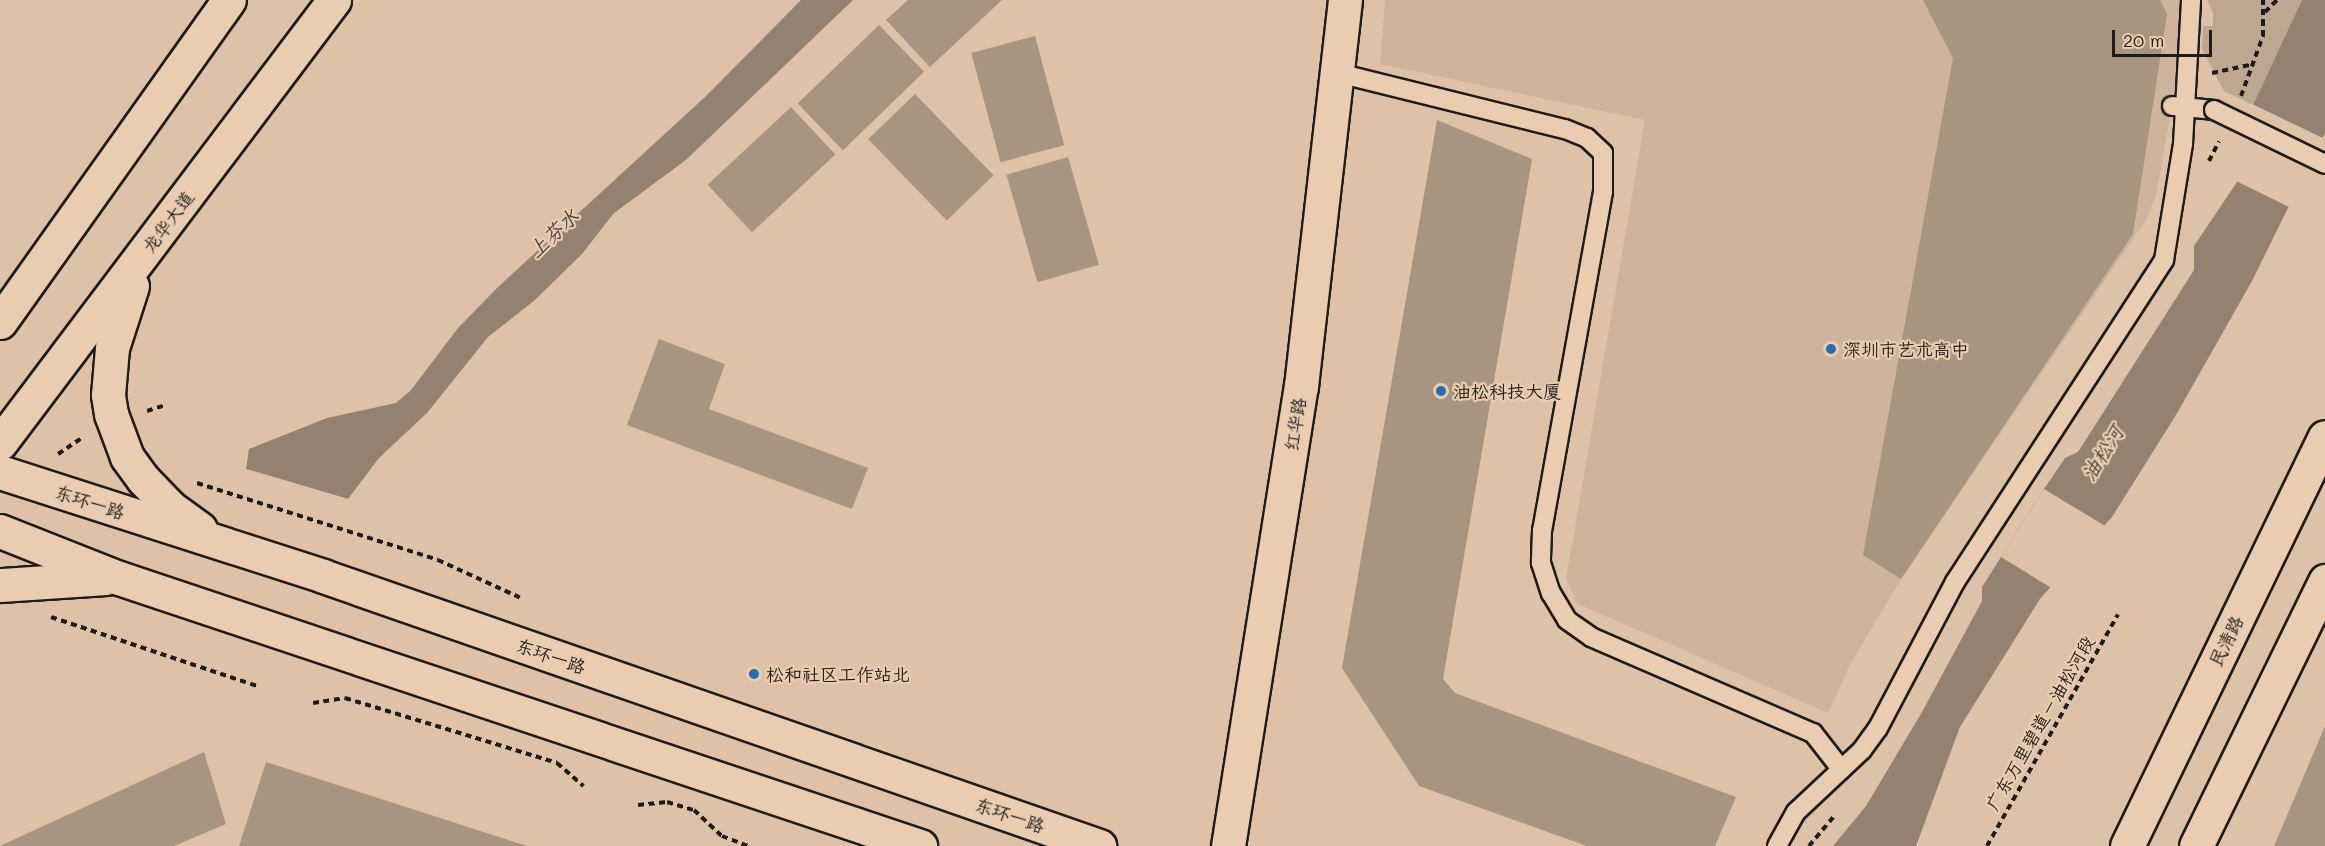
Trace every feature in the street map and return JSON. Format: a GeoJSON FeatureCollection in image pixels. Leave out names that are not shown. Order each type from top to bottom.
{"type":"FeatureCollection","features":[{"type":"Feature","properties":{"kind":"main road"},"geometry":{"type":"LineString","coordinates":[[0,322],[229,0]]}},
{"type":"Feature","properties":{"kind":"main road","name":"龙华大道"},"geometry":{"type":"LineString","coordinates":[[0,443],[334,0]]}},
{"type":"Feature","properties":{"kind":"main road","name":"红华路"},"geometry":{"type":"LineString","coordinates":[[1228,846],[1301,386],[1345,0]]}},
{"type":"Feature","properties":{"kind":"main road"},"geometry":{"type":"LineString","coordinates":[[0,282],[48,254]]}},
{"type":"Feature","properties":{"kind":"main road"},"geometry":{"type":"LineString","coordinates":[[143,256],[119,321],[108,395],[118,438],[164,515]]}},
{"type":"Feature","properties":{"kind":"main road","name":"民清路"},"geometry":{"type":"LineString","coordinates":[[2127,846],[2325,437]]}},
{"type":"Feature","properties":{"kind":"main road","name":"东环一路"},"geometry":{"type":"LineString","coordinates":[[0,472],[164,515],[227,546],[323,576],[1099,846]]}},
{"type":"Feature","properties":{"kind":"main road"},"geometry":{"type":"LineString","coordinates":[[0,531],[119,578],[920,846]]}},
{"type":"Feature","properties":{"kind":"main road"},"geometry":{"type":"LineString","coordinates":[[0,585],[119,578]]}},
{"type":"Feature","properties":{"kind":"main road"},"geometry":{"type":"LineString","coordinates":[[2196,846],[2325,581]]}},
{"type":"Feature","properties":{"kind":"lane"},"geometry":{"type":"LineString","coordinates":[[1776,846],[1796,812],[1841,769],[1878,728],[1955,582],[2164,260],[2191,0]]}},
{"type":"Feature","properties":{"kind":"lane"},"geometry":{"type":"LineString","coordinates":[[1338,73],[1564,129],[1587,138],[1603,153],[1603,192],[1542,530],[1541,562],[1551,593],[1567,620],[1590,638],[1813,733],[1841,769]]}},
{"type":"Feature","properties":{"kind":"lane"},"geometry":{"type":"LineString","coordinates":[[2179,107],[2214,110],[2325,164]]}},
{"type":"Feature","properties":{"kind":"path"},"geometry":{"type":"LineString","coordinates":[[2209,74],[2255,64],[2265,12],[2263,0]]}},
{"type":"Feature","properties":{"kind":"path"},"geometry":{"type":"LineString","coordinates":[[2265,12],[2275,0]]}},
{"type":"Feature","properties":{"kind":"path"},"geometry":{"type":"LineString","coordinates":[[56,457],[68,444],[86,436]]}},
{"type":"Feature","properties":{"kind":"path"},"geometry":{"type":"LineString","coordinates":[[188,480],[438,560],[521,598]]}},
{"type":"Feature","properties":{"kind":"path","name":"广东万里碧道－油松河段"},"geometry":{"type":"LineString","coordinates":[[1987,846],[2118,614]]}},
{"type":"Feature","properties":{"kind":"path"},"geometry":{"type":"LineString","coordinates":[[84,627],[260,687]]}},
{"type":"Feature","properties":{"kind":"path"},"geometry":{"type":"LineString","coordinates":[[313,703],[345,698],[557,763],[583,786]]}},
{"type":"Feature","properties":{"kind":"path"},"geometry":{"type":"LineString","coordinates":[[638,805],[667,802],[694,810],[722,837],[748,846]]}},
{"type":"Feature","properties":{"kind":"shaded area","name":"深圳市艺术高中"},"geometry":{"type":"Polygon","coordinates":[[[1385,0],[2179,0],[2185,11],[2172,106],[2156,196],[2146,220],[1901,579],[1851,663],[1828,713],[1578,604],[1566,579],[1645,120],[1380,64],[1385,0]]]}},
{"type":"Feature","properties":{"kind":"shaded area"},"geometry":{"type":"Polygon","coordinates":[[[2207,0],[2302,0],[2253,105],[2224,91],[2202,49],[2203,26],[2213,26],[2213,12],[2207,0]]]}},
{"type":"Feature","properties":{"kind":"water"},"geometry":{"type":"Polygon","coordinates":[[[801,0],[853,0],[687,159],[613,214],[582,254],[535,300],[488,337],[427,413],[379,458],[348,499],[246,469],[249,449],[327,418],[396,403],[411,390],[458,328],[498,287],[705,97],[801,0]]]}},
{"type":"Feature","properties":{"kind":"water","name":"油松河"},"geometry":{"type":"Polygon","coordinates":[[[2302,0],[2325,0],[2325,133],[2252,281],[2176,415],[2112,517],[2040,599],[1960,727],[1916,846],[1833,846],[1866,806],[1922,712],[1982,601],[1982,587],[2065,458],[2078,452],[2194,270],[2194,246],[2237,182],[2253,105],[2302,0]]]}},
{"type":"Feature","properties":{"kind":"pier"},"geometry":{"type":"Polygon","coordinates":[[[2250,103],[2325,139],[2291,208],[2234,180],[2250,103]]]}},
{"type":"Feature","properties":{"kind":"pier"},"geometry":{"type":"Polygon","coordinates":[[[243,468],[351,500],[297,487],[243,468]]]}},
{"type":"Feature","properties":{"kind":"pier"},"geometry":{"type":"Polygon","coordinates":[[[2044,489],[2107,527],[2053,589],[2001,557],[2044,489]]]}},
{"type":"Feature","properties":{"kind":"building"},"geometry":{"type":"Polygon","coordinates":[[[908,0],[1002,0],[930,67],[886,20],[908,0]]]}},
{"type":"Feature","properties":{"kind":"building"},"geometry":{"type":"Polygon","coordinates":[[[1923,0],[2160,0],[2167,14],[2133,234],[1901,579],[1863,555],[1953,58],[1923,0]]]}},
{"type":"Feature","properties":{"kind":"building"},"geometry":{"type":"Polygon","coordinates":[[[879,25],[924,72],[843,150],[798,103],[879,25]]]}},
{"type":"Feature","properties":{"kind":"building"},"geometry":{"type":"Polygon","coordinates":[[[1035,36],[1064,145],[1000,162],[971,53],[1035,36]]]}},
{"type":"Feature","properties":{"kind":"building"},"geometry":{"type":"Polygon","coordinates":[[[915,94],[993,175],[947,220],[868,139],[915,94]]]}},
{"type":"Feature","properties":{"kind":"building"},"geometry":{"type":"Polygon","coordinates":[[[791,107],[835,155],[752,232],[708,185],[791,107]]]}},
{"type":"Feature","properties":{"kind":"building","name":"油松科技大厦"},"geometry":{"type":"Polygon","coordinates":[[[1437,120],[1532,159],[1443,679],[1455,693],[1736,797],[1715,846],[1587,846],[1419,786],[1342,668],[1437,120]]]}},
{"type":"Feature","properties":{"kind":"building"},"geometry":{"type":"Polygon","coordinates":[[[1068,157],[1099,265],[1037,282],[1006,175],[1068,157]]]}},
{"type":"Feature","properties":{"kind":"building"},"geometry":{"type":"Polygon","coordinates":[[[659,339],[725,364],[709,409],[868,468],[852,509],[627,425],[659,339]]]}},
{"type":"Feature","properties":{"kind":"building"},"geometry":{"type":"Polygon","coordinates":[[[2325,726],[2325,846],[2274,846],[2325,726]]]}},
{"type":"Feature","properties":{"kind":"building"},"geometry":{"type":"Polygon","coordinates":[[[204,752],[226,824],[174,846],[0,846],[204,752]]]}},
{"type":"Feature","properties":{"kind":"building"},"geometry":{"type":"Polygon","coordinates":[[[266,762],[527,846],[239,846],[266,762]]]}},
{"type":"Feature","properties":{"kind":"place","name":"深圳市艺术高中"},"geometry":{"type":"Point","coordinates":[1831,349]}},
{"type":"Feature","properties":{"kind":"place","name":"油松科技大厦"},"geometry":{"type":"Point","coordinates":[1441,391]}},
{"type":"Feature","properties":{"kind":"place","name":"松和社区工作站北"},"geometry":{"type":"Point","coordinates":[754,674]}},
{"type":"Feature","properties":{"kind":"water label","name":"上芬水"},"geometry":{"type":"Point","coordinates":[553,233]}}]}
